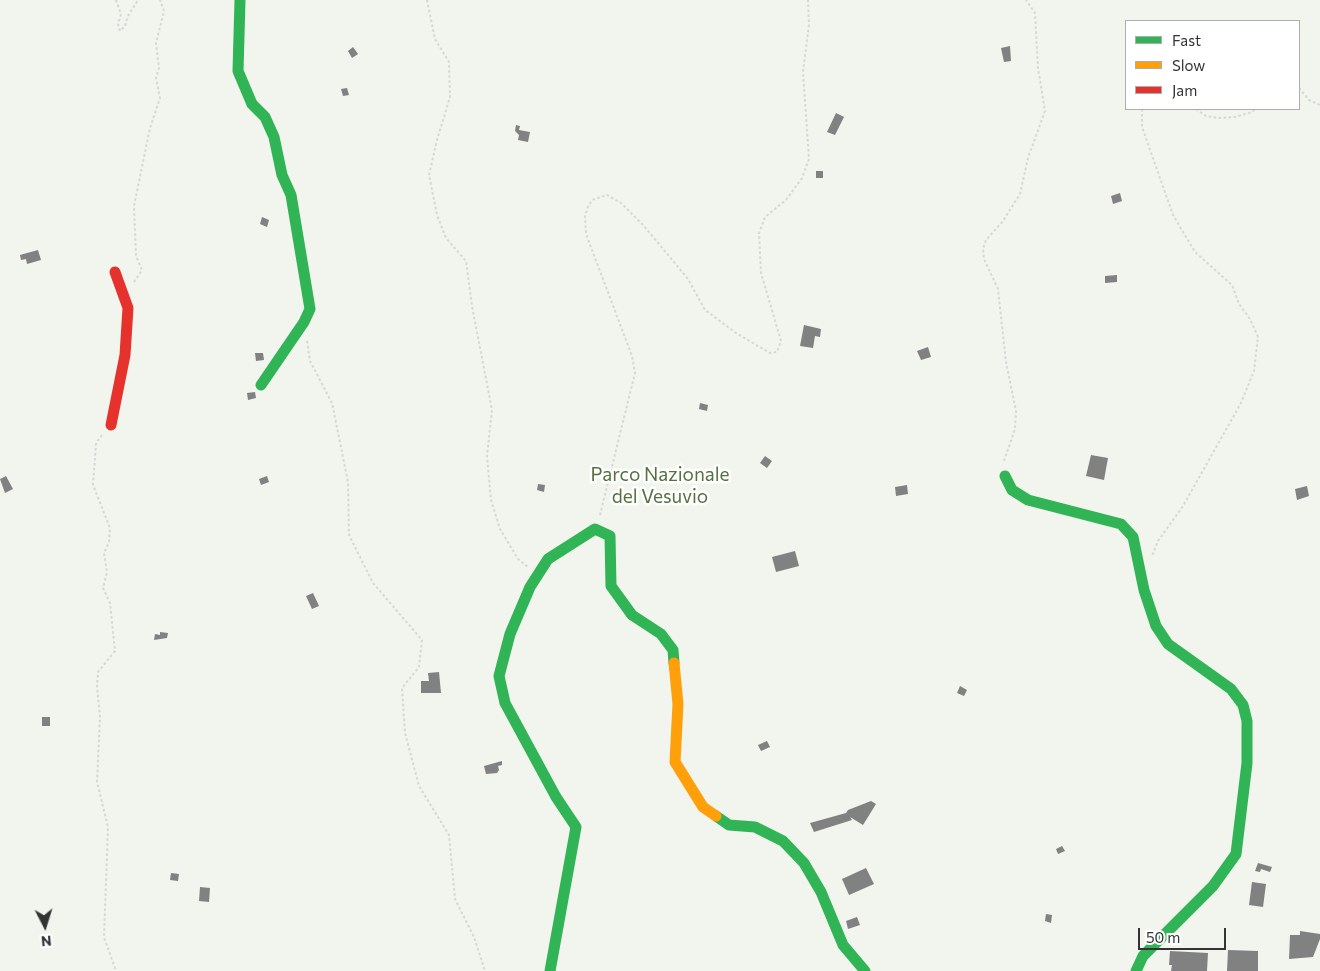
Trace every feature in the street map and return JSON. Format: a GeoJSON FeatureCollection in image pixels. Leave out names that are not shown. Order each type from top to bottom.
{"type":"FeatureCollection","features":[{"type":"Feature","properties":{"kind":"street"},"geometry":{"type":"LineString","coordinates":[[240,0],[238,72],[252,104],[266,118],[282,175],[291,195],[310,308],[304,322],[261,385]]}},
{"type":"Feature","properties":{"kind":"street"},"geometry":{"type":"LineString","coordinates":[[111,425],[125,355],[128,308],[115,272]]}},
{"type":"Feature","properties":{"kind":"street"},"geometry":{"type":"LineString","coordinates":[[1004,476],[1012,490],[1028,500],[1121,524],[1133,536],[1144,590],[1156,626],[1168,644],[1231,689],[1243,705],[1246,721],[1247,763],[1240,834],[1236,854],[1213,886],[1143,956],[1136,971]]}},
{"type":"Feature","properties":{"kind":"street"},"geometry":{"type":"LineString","coordinates":[[550,971],[554,958],[576,827],[556,797],[505,703],[499,676],[510,634],[530,587],[538,574],[548,559],[596,529],[610,536],[611,586],[632,615],[661,634],[673,650],[678,704],[675,762],[703,807],[729,825],[755,827],[783,841],[804,863],[821,892],[843,945],[865,971]]}},
{"type":"Feature","properties":{"kind":"path"},"geometry":{"type":"LineString","coordinates":[[116,0],[121,14],[118,24],[120,31],[125,26],[138,0]]}},
{"type":"Feature","properties":{"kind":"path"},"geometry":{"type":"LineString","coordinates":[[132,286],[142,270],[136,256],[134,206],[138,195],[150,128],[160,98],[156,78],[158,68],[156,44],[164,12],[160,0]]}},
{"type":"Feature","properties":{"kind":"path"},"geometry":{"type":"LineString","coordinates":[[427,0],[434,39],[449,62],[450,97],[436,140],[429,175],[437,215],[446,238],[466,261],[472,306],[492,410],[487,456],[491,500],[500,529],[518,559],[538,574]]}},
{"type":"Feature","properties":{"kind":"path"},"geometry":{"type":"LineString","coordinates":[[596,529],[622,433],[635,373],[632,356],[586,234],[585,216],[588,207],[592,200],[607,196],[621,203],[644,226],[688,279],[705,310],[736,333],[761,348],[770,353],[777,352],[781,341],[760,273],[759,233],[765,217],[786,200],[802,178],[808,159],[803,72],[809,24],[808,0]]}},
{"type":"Feature","properties":{"kind":"path"},"geometry":{"type":"LineString","coordinates":[[1004,476],[1004,461],[1015,429],[1016,411],[1006,362],[998,289],[984,259],[983,249],[986,240],[1013,207],[1020,194],[1028,158],[1045,111],[1038,68],[1035,12],[1026,0]]}},
{"type":"Feature","properties":{"kind":"path"},"geometry":{"type":"LineString","coordinates":[[1300,89],[1310,100],[1320,105]]}},
{"type":"Feature","properties":{"kind":"path"},"geometry":{"type":"LineString","coordinates":[[1142,110],[1142,128],[1173,215],[1194,252],[1232,286],[1239,304],[1250,318],[1258,337],[1254,371],[1241,403],[1222,440],[1198,476],[1183,506],[1158,542],[1151,559]]}},
{"type":"Feature","properties":{"kind":"path"},"geometry":{"type":"LineString","coordinates":[[1197,110],[1206,116],[1218,118],[1236,117],[1254,110]]}},
{"type":"Feature","properties":{"kind":"path"},"geometry":{"type":"LineString","coordinates":[[304,322],[310,361],[332,404],[348,482],[349,535],[373,583],[422,640],[419,667],[402,688],[405,733],[419,786],[449,835],[455,899],[474,937],[485,971]]}},
{"type":"Feature","properties":{"kind":"path"},"geometry":{"type":"LineString","coordinates":[[111,425],[96,443],[92,485],[110,528],[109,542],[104,553],[107,572],[103,588],[110,603],[115,651],[98,672],[97,687],[100,717],[97,782],[108,827],[104,937],[116,971]]}},
{"type":"Feature","properties":{"kind":"green space","name":"Parco Nazionale del Vesuvio"},"geometry":{"type":"Polygon","coordinates":[[[0,0],[1320,0],[1320,971],[0,971],[0,0]]]}},
{"type":"Feature","properties":{"kind":"building"},"geometry":{"type":"Polygon","coordinates":[[[1010,46],[1011,61],[1004,62],[1001,48],[1010,46]]]}},
{"type":"Feature","properties":{"kind":"building"},"geometry":{"type":"Polygon","coordinates":[[[353,47],[358,54],[352,58],[348,51],[353,47]]]}},
{"type":"Feature","properties":{"kind":"building"},"geometry":{"type":"Polygon","coordinates":[[[347,88],[349,95],[343,96],[341,89],[347,88]]]}},
{"type":"Feature","properties":{"kind":"building"},"geometry":{"type":"Polygon","coordinates":[[[836,113],[844,117],[835,135],[827,132],[836,113]]]}},
{"type":"Feature","properties":{"kind":"building"},"geometry":{"type":"Polygon","coordinates":[[[516,125],[520,126],[519,130],[530,132],[528,142],[518,140],[519,135],[515,131],[516,125]]]}},
{"type":"Feature","properties":{"kind":"building"},"geometry":{"type":"Polygon","coordinates":[[[816,171],[823,171],[823,178],[816,178],[816,171]]]}},
{"type":"Feature","properties":{"kind":"building"},"geometry":{"type":"Polygon","coordinates":[[[1120,193],[1122,201],[1113,204],[1111,196],[1120,193]]]}},
{"type":"Feature","properties":{"kind":"building"},"geometry":{"type":"Polygon","coordinates":[[[262,217],[269,220],[267,227],[260,224],[262,217]]]}},
{"type":"Feature","properties":{"kind":"building"},"geometry":{"type":"Polygon","coordinates":[[[38,250],[41,260],[27,264],[26,259],[21,260],[20,255],[38,250]]]}},
{"type":"Feature","properties":{"kind":"building"},"geometry":{"type":"Polygon","coordinates":[[[1117,275],[1117,282],[1105,283],[1105,276],[1117,275]]]}},
{"type":"Feature","properties":{"kind":"building"},"geometry":{"type":"Polygon","coordinates":[[[804,325],[821,329],[820,337],[815,336],[813,348],[800,346],[804,325]]]}},
{"type":"Feature","properties":{"kind":"building"},"geometry":{"type":"Polygon","coordinates":[[[928,347],[931,357],[921,360],[917,351],[928,347]]]}},
{"type":"Feature","properties":{"kind":"building"},"geometry":{"type":"Polygon","coordinates":[[[255,353],[263,353],[264,360],[256,361],[255,353]]]}},
{"type":"Feature","properties":{"kind":"building"},"geometry":{"type":"Polygon","coordinates":[[[255,392],[256,398],[248,400],[247,393],[255,392]]]}},
{"type":"Feature","properties":{"kind":"building"},"geometry":{"type":"Polygon","coordinates":[[[700,403],[708,405],[707,411],[699,409],[700,403]]]}},
{"type":"Feature","properties":{"kind":"building"},"geometry":{"type":"Polygon","coordinates":[[[1091,455],[1108,458],[1104,480],[1086,476],[1091,455]]]}},
{"type":"Feature","properties":{"kind":"building"},"geometry":{"type":"Polygon","coordinates":[[[765,456],[772,461],[767,468],[760,463],[765,456]]]}},
{"type":"Feature","properties":{"kind":"building"},"geometry":{"type":"Polygon","coordinates":[[[6,476],[13,489],[5,493],[0,479],[6,476]]]}},
{"type":"Feature","properties":{"kind":"building"},"geometry":{"type":"Polygon","coordinates":[[[267,476],[269,482],[261,485],[259,479],[267,476]]]}},
{"type":"Feature","properties":{"kind":"building"},"geometry":{"type":"Polygon","coordinates":[[[538,484],[545,485],[544,492],[537,490],[538,484]]]}},
{"type":"Feature","properties":{"kind":"building"},"geometry":{"type":"Polygon","coordinates":[[[907,485],[908,494],[896,496],[895,487],[907,485]]]}},
{"type":"Feature","properties":{"kind":"building"},"geometry":{"type":"Polygon","coordinates":[[[1307,486],[1309,496],[1297,500],[1295,489],[1307,486]]]}},
{"type":"Feature","properties":{"kind":"building"},"geometry":{"type":"Polygon","coordinates":[[[795,551],[799,566],[776,572],[772,557],[795,551]]]}},
{"type":"Feature","properties":{"kind":"building"},"geometry":{"type":"Polygon","coordinates":[[[313,593],[319,606],[312,609],[306,596],[313,593]]]}},
{"type":"Feature","properties":{"kind":"building"},"geometry":{"type":"Polygon","coordinates":[[[160,632],[168,633],[167,638],[154,640],[155,634],[160,635],[160,632]]]}},
{"type":"Feature","properties":{"kind":"building"},"geometry":{"type":"Polygon","coordinates":[[[439,672],[441,693],[421,693],[421,681],[429,681],[428,673],[439,672]]]}},
{"type":"Feature","properties":{"kind":"building"},"geometry":{"type":"Polygon","coordinates":[[[960,686],[967,690],[964,696],[957,693],[960,686]]]}},
{"type":"Feature","properties":{"kind":"building"},"geometry":{"type":"Polygon","coordinates":[[[42,717],[50,717],[50,726],[42,726],[42,717]]]}},
{"type":"Feature","properties":{"kind":"building"},"geometry":{"type":"Polygon","coordinates":[[[767,741],[770,747],[761,751],[758,745],[767,741]]]}},
{"type":"Feature","properties":{"kind":"building"},"geometry":{"type":"Polygon","coordinates":[[[502,761],[502,765],[498,766],[499,770],[497,773],[486,774],[484,766],[502,761]]]}},
{"type":"Feature","properties":{"kind":"building"},"geometry":{"type":"Polygon","coordinates":[[[871,801],[876,804],[863,825],[850,817],[852,820],[814,832],[810,823],[846,813],[848,810],[871,801]]]}},
{"type":"Feature","properties":{"kind":"building"},"geometry":{"type":"Polygon","coordinates":[[[1062,846],[1065,851],[1058,854],[1056,849],[1062,846]]]}},
{"type":"Feature","properties":{"kind":"building"},"geometry":{"type":"Polygon","coordinates":[[[1258,863],[1272,867],[1270,872],[1261,869],[1260,872],[1255,871],[1258,863]]]}},
{"type":"Feature","properties":{"kind":"building"},"geometry":{"type":"Polygon","coordinates":[[[866,868],[874,884],[849,895],[842,879],[866,868]]]}},
{"type":"Feature","properties":{"kind":"building"},"geometry":{"type":"Polygon","coordinates":[[[171,873],[179,874],[178,881],[170,880],[171,873]]]}},
{"type":"Feature","properties":{"kind":"building"},"geometry":{"type":"Polygon","coordinates":[[[1252,882],[1266,884],[1263,907],[1249,905],[1252,882]]]}},
{"type":"Feature","properties":{"kind":"building"},"geometry":{"type":"Polygon","coordinates":[[[200,887],[210,888],[209,902],[199,901],[200,887]]]}},
{"type":"Feature","properties":{"kind":"building"},"geometry":{"type":"Polygon","coordinates":[[[1046,914],[1052,915],[1051,923],[1045,921],[1046,914]]]}},
{"type":"Feature","properties":{"kind":"building"},"geometry":{"type":"Polygon","coordinates":[[[857,917],[860,925],[848,929],[846,921],[857,917]]]}},
{"type":"Feature","properties":{"kind":"building"},"geometry":{"type":"Polygon","coordinates":[[[1300,931],[1320,934],[1313,957],[1289,959],[1290,935],[1300,935],[1300,931]]]}},
{"type":"Feature","properties":{"kind":"building"},"geometry":{"type":"Polygon","coordinates":[[[1228,950],[1258,951],[1258,971],[1227,971],[1228,950]]]}},
{"type":"Feature","properties":{"kind":"building"},"geometry":{"type":"Polygon","coordinates":[[[1170,951],[1208,953],[1207,971],[1171,971],[1172,965],[1169,965],[1170,951]]]}},
{"type":"Feature","properties":{"kind":"traffic: fast"},"geometry":{"type":"LineString","coordinates":[[240,0],[238,71],[252,104],[265,117],[274,137],[282,175],[291,195],[310,309],[304,322],[261,385]]}},
{"type":"Feature","properties":{"kind":"traffic: fast"},"geometry":{"type":"LineString","coordinates":[[1005,476],[1012,490],[1028,500],[1121,524],[1133,537],[1144,590],[1156,626],[1168,644],[1231,689],[1243,705],[1247,721],[1247,763],[1236,854],[1213,886],[1143,956],[1136,971]]}},
{"type":"Feature","properties":{"kind":"traffic: fast"},"geometry":{"type":"LineString","coordinates":[[550,971],[576,827],[556,797],[505,703],[499,676],[510,634],[530,587],[548,559],[595,529],[610,536],[611,586],[632,615],[661,634],[673,650],[674,663]]}},
{"type":"Feature","properties":{"kind":"traffic: fast"},"geometry":{"type":"LineString","coordinates":[[716,816],[729,825],[755,827],[783,841],[804,863],[821,892],[843,945],[865,971]]}},
{"type":"Feature","properties":{"kind":"traffic: slow"},"geometry":{"type":"LineString","coordinates":[[674,663],[678,704],[675,762],[703,807],[716,816]]}},
{"type":"Feature","properties":{"kind":"traffic: jam"},"geometry":{"type":"LineString","coordinates":[[111,425],[125,355],[128,308],[115,272]]}}]}
